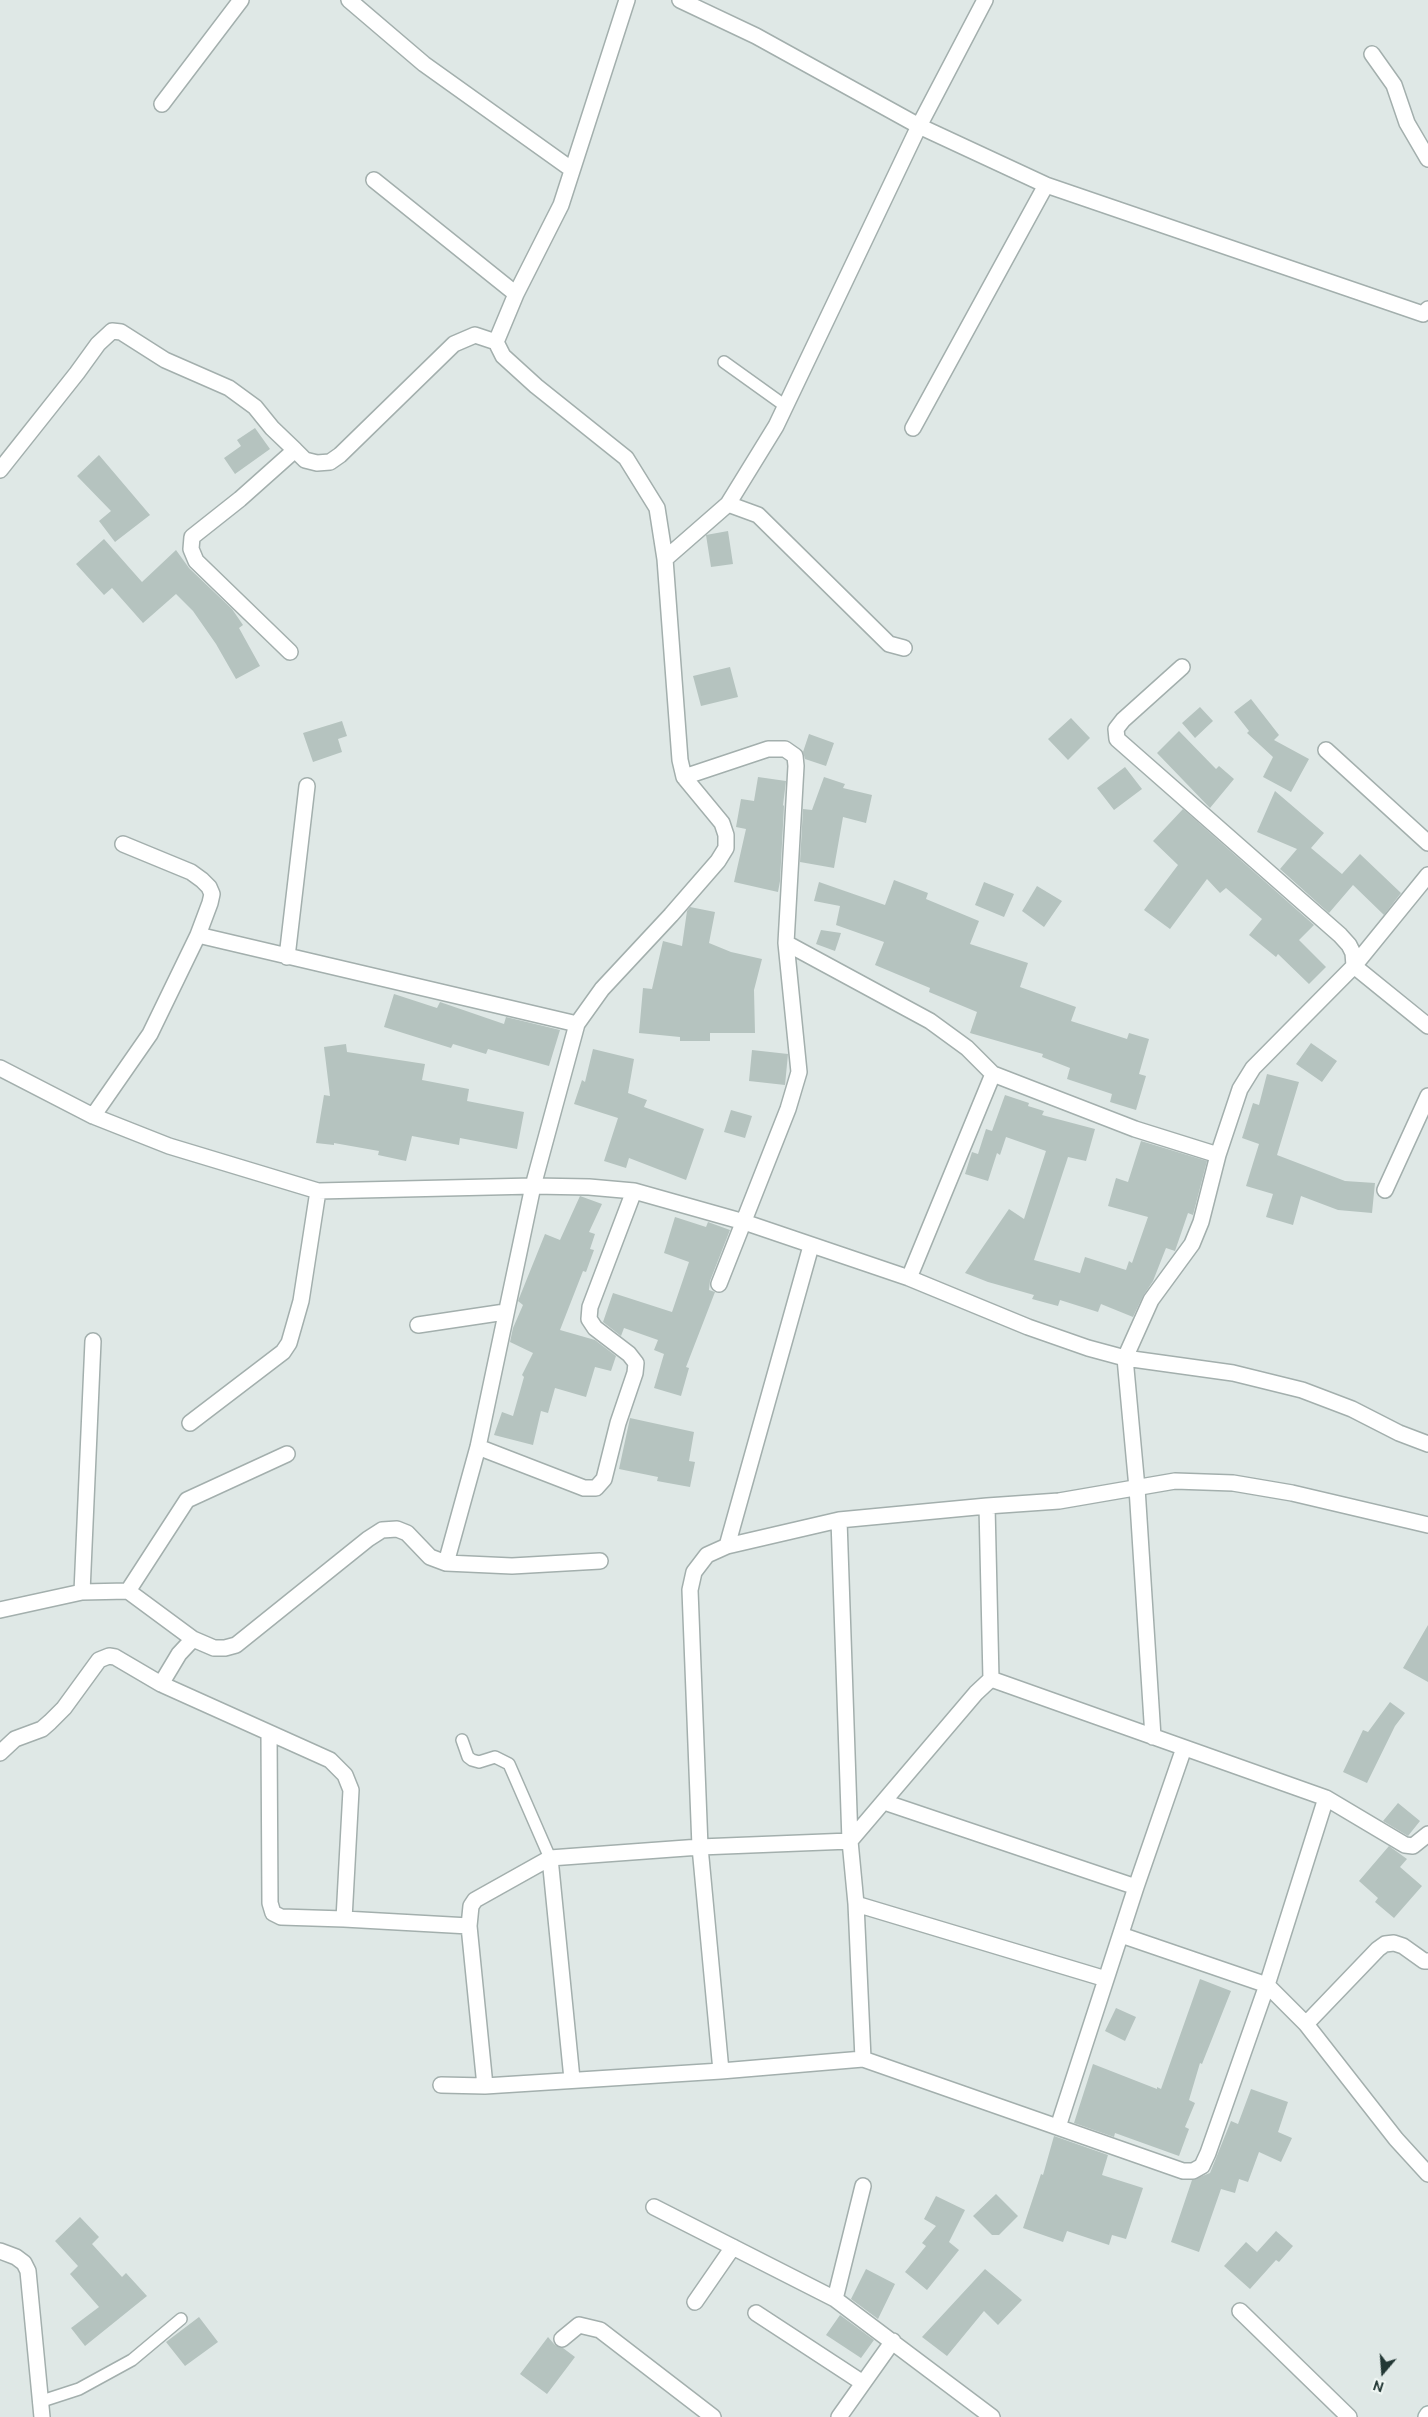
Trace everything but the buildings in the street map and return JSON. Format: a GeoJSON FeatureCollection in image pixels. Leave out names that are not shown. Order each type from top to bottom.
{"type":"FeatureCollection","features":[{"type":"Feature","properties":{"kind":"street"},"geometry":{"type":"LineString","coordinates":[[162,104],[240,0]]}},
{"type":"Feature","properties":{"kind":"street"},"geometry":{"type":"LineString","coordinates":[[349,0],[424,64],[571,170]]}},
{"type":"Feature","properties":{"kind":"street"},"geometry":{"type":"LineString","coordinates":[[496,342],[516,294],[561,205],[627,0]]}},
{"type":"Feature","properties":{"kind":"street"},"geometry":{"type":"LineString","coordinates":[[680,0],[756,36],[919,126],[1046,185],[1423,314],[1428,309]]}},
{"type":"Feature","properties":{"kind":"street"},"geometry":{"type":"LineString","coordinates":[[664,559],[728,504],[776,426],[784,405],[919,126],[985,0]]}},
{"type":"Feature","properties":{"kind":"street"},"geometry":{"type":"LineString","coordinates":[[1372,54],[1394,85],[1407,123],[1428,158]]}},
{"type":"Feature","properties":{"kind":"street"},"geometry":{"type":"LineString","coordinates":[[374,180],[516,294]]}},
{"type":"Feature","properties":{"kind":"street"},"geometry":{"type":"LineString","coordinates":[[913,428],[1046,185]]}},
{"type":"Feature","properties":{"kind":"street"},"geometry":{"type":"LineString","coordinates":[[0,470],[78,373],[98,344],[112,331],[121,332],[166,360],[229,388],[255,407],[272,428],[305,460],[317,464],[330,462],[369,428],[454,344],[474,335],[496,342],[503,356],[536,386],[626,458],[658,508],[664,559],[680,760],[684,777],[722,823],[726,835],[726,848],[718,861],[677,908],[602,989],[578,1024],[533,1186],[478,1447],[446,1563]]}},
{"type":"Feature","properties":{"kind":"street"},"geometry":{"type":"LineString","coordinates":[[290,652],[200,566],[191,549],[192,537],[197,532],[240,499],[295,450]]}},
{"type":"Feature","properties":{"kind":"street"},"geometry":{"type":"LineString","coordinates":[[728,504],[758,515],[888,644],[904,648]]}},
{"type":"Feature","properties":{"kind":"street"},"geometry":{"type":"LineString","coordinates":[[1182,667],[1123,720],[1116,730],[1117,740],[1340,935],[1349,944],[1353,953],[1354,966],[1428,1026]]}},
{"type":"Feature","properties":{"kind":"street"},"geometry":{"type":"LineString","coordinates":[[684,777],[768,749],[784,749],[795,756],[786,943],[799,1072],[788,1109],[719,1284]]}},
{"type":"Feature","properties":{"kind":"street"},"geometry":{"type":"LineString","coordinates":[[1326,750],[1428,843]]}},
{"type":"Feature","properties":{"kind":"street"},"geometry":{"type":"LineString","coordinates":[[287,957],[307,786]]}},
{"type":"Feature","properties":{"kind":"street"},"geometry":{"type":"LineString","coordinates":[[93,1116],[150,1034],[198,935],[212,894],[209,887],[191,872],[123,844]]}},
{"type":"Feature","properties":{"kind":"street"},"geometry":{"type":"LineString","coordinates":[[1153,1737],[1137,1488],[1125,1358],[1151,1300],[1192,1244],[1201,1222],[1218,1155],[1240,1089],[1252,1068],[1354,966],[1428,875]]}},
{"type":"Feature","properties":{"kind":"street"},"geometry":{"type":"LineString","coordinates":[[198,935],[578,1024]]}},
{"type":"Feature","properties":{"kind":"street"},"geometry":{"type":"LineString","coordinates":[[786,943],[930,1021],[967,1048],[992,1074],[1134,1129],[1218,1155]]}},
{"type":"Feature","properties":{"kind":"street"},"geometry":{"type":"LineString","coordinates":[[0,1068],[93,1116],[169,1146],[318,1191],[533,1186],[589,1186],[634,1191],[744,1222],[910,1278],[1028,1327],[1088,1348],[1125,1358],[1233,1373],[1302,1390],[1352,1409],[1399,1433],[1428,1444]]}},
{"type":"Feature","properties":{"kind":"street"},"geometry":{"type":"LineString","coordinates":[[910,1278],[992,1074]]}},
{"type":"Feature","properties":{"kind":"street"},"geometry":{"type":"LineString","coordinates":[[1385,1190],[1428,1096]]}},
{"type":"Feature","properties":{"kind":"street"},"geometry":{"type":"LineString","coordinates":[[190,1423],[283,1352],[289,1343],[301,1301],[318,1191]]}},
{"type":"Feature","properties":{"kind":"street"},"geometry":{"type":"LineString","coordinates":[[478,1447],[584,1488],[596,1488],[604,1479],[618,1423],[635,1373],[636,1363],[629,1354],[595,1328],[589,1319],[590,1307],[634,1191]]}},
{"type":"Feature","properties":{"kind":"street"},"geometry":{"type":"LineString","coordinates":[[728,1546],[811,1246]]}},
{"type":"Feature","properties":{"kind":"street"},"geometry":{"type":"LineString","coordinates":[[418,1325],[505,1312]]}},
{"type":"Feature","properties":{"kind":"street"},"geometry":{"type":"LineString","coordinates":[[82,1592],[93,1341]]}},
{"type":"Feature","properties":{"kind":"street"},"geometry":{"type":"LineString","coordinates":[[128,1592],[187,1500],[287,1454]]}},
{"type":"Feature","properties":{"kind":"street"},"geometry":{"type":"LineString","coordinates":[[721,2071],[700,1847],[690,1590],[694,1572],[707,1556],[728,1546],[840,1520],[987,1506],[1059,1502],[1174,1481],[1233,1483],[1292,1493],[1428,1526]]}},
{"type":"Feature","properties":{"kind":"street"},"geometry":{"type":"LineString","coordinates":[[485,2086],[469,1926],[469,1915],[475,1900],[550,1858],[700,1847],[850,1840],[976,1693],[991,1679],[987,1506]]}},
{"type":"Feature","properties":{"kind":"street"},"geometry":{"type":"LineString","coordinates":[[840,1520],[850,1840],[856,1904],[863,2059]]}},
{"type":"Feature","properties":{"kind":"street"},"geometry":{"type":"LineString","coordinates":[[0,1610],[82,1592],[128,1592],[193,1639],[214,1648],[236,1645],[368,1539],[382,1530],[397,1529],[407,1533],[430,1557],[446,1563],[512,1566],[600,1561]]}},
{"type":"Feature","properties":{"kind":"street"},"geometry":{"type":"LineString","coordinates":[[161,1684],[179,1654],[193,1639]]}},
{"type":"Feature","properties":{"kind":"street"},"geometry":{"type":"LineString","coordinates":[[0,1753],[15,1739],[42,1729],[64,1708],[99,1660],[104,1657],[115,1657],[161,1684],[330,1760],[345,1775],[351,1790],[344,1919]]}},
{"type":"Feature","properties":{"kind":"street"},"geometry":{"type":"LineString","coordinates":[[991,1679],[1326,1798],[1405,1845],[1413,1846],[1428,1834]]}},
{"type":"Feature","properties":{"kind":"street"},"geometry":{"type":"LineString","coordinates":[[269,1732],[270,1903],[272,1913],[281,1917],[469,1926]]}},
{"type":"Feature","properties":{"kind":"street"},"geometry":{"type":"LineString","coordinates":[[1058,2127],[1136,1887],[1184,1748]]}},
{"type":"Feature","properties":{"kind":"street"},"geometry":{"type":"LineString","coordinates":[[441,2085],[485,2086],[721,2071],[863,2059],[1184,2171],[1193,2172],[1202,2166],[1208,2153],[1267,1985],[1326,1798]]}},
{"type":"Feature","properties":{"kind":"street"},"geometry":{"type":"LineString","coordinates":[[884,1802],[1136,1887]]}},
{"type":"Feature","properties":{"kind":"street"},"geometry":{"type":"LineString","coordinates":[[550,1858],[572,2079]]}},
{"type":"Feature","properties":{"kind":"street"},"geometry":{"type":"LineString","coordinates":[[856,1904],[1106,1979]]}},
{"type":"Feature","properties":{"kind":"street"},"geometry":{"type":"LineString","coordinates":[[1121,1935],[1267,1985],[1306,2024],[1396,2139],[1428,2174]]}},
{"type":"Feature","properties":{"kind":"street"},"geometry":{"type":"LineString","coordinates":[[1306,2024],[1385,1944],[1394,1943],[1403,1946],[1428,1961]]}},
{"type":"Feature","properties":{"kind":"street"},"geometry":{"type":"LineString","coordinates":[[835,2299],[863,2186]]}},
{"type":"Feature","properties":{"kind":"street"},"geometry":{"type":"LineString","coordinates":[[654,2207],[835,2299],[992,2417]]}},
{"type":"Feature","properties":{"kind":"street"},"geometry":{"type":"LineString","coordinates":[[695,2302],[733,2247]]}},
{"type":"Feature","properties":{"kind":"street"},"geometry":{"type":"LineString","coordinates":[[0,2251],[16,2257],[24,2263],[28,2271],[41,2410]]}},
{"type":"Feature","properties":{"kind":"street"},"geometry":{"type":"LineString","coordinates":[[1240,2311],[1349,2417]]}},
{"type":"Feature","properties":{"kind":"street"},"geometry":{"type":"LineString","coordinates":[[756,2313],[863,2383]]}},
{"type":"Feature","properties":{"kind":"street"},"geometry":{"type":"LineString","coordinates":[[562,2338],[579,2325],[600,2330],[713,2417]]}},
{"type":"Feature","properties":{"kind":"street"},"geometry":{"type":"LineString","coordinates":[[839,2417],[893,2341]]}},
{"type":"Feature","properties":{"kind":"lane"},"geometry":{"type":"LineString","coordinates":[[724,362],[784,405]]}},
{"type":"Feature","properties":{"kind":"lane"},"geometry":{"type":"LineString","coordinates":[[462,1740],[468,1756],[472,1760],[479,1762],[494,1757],[509,1764],[550,1858]]}},
{"type":"Feature","properties":{"kind":"lane"},"geometry":{"type":"LineString","coordinates":[[41,2410],[132,2360],[181,2319]]}}]}
